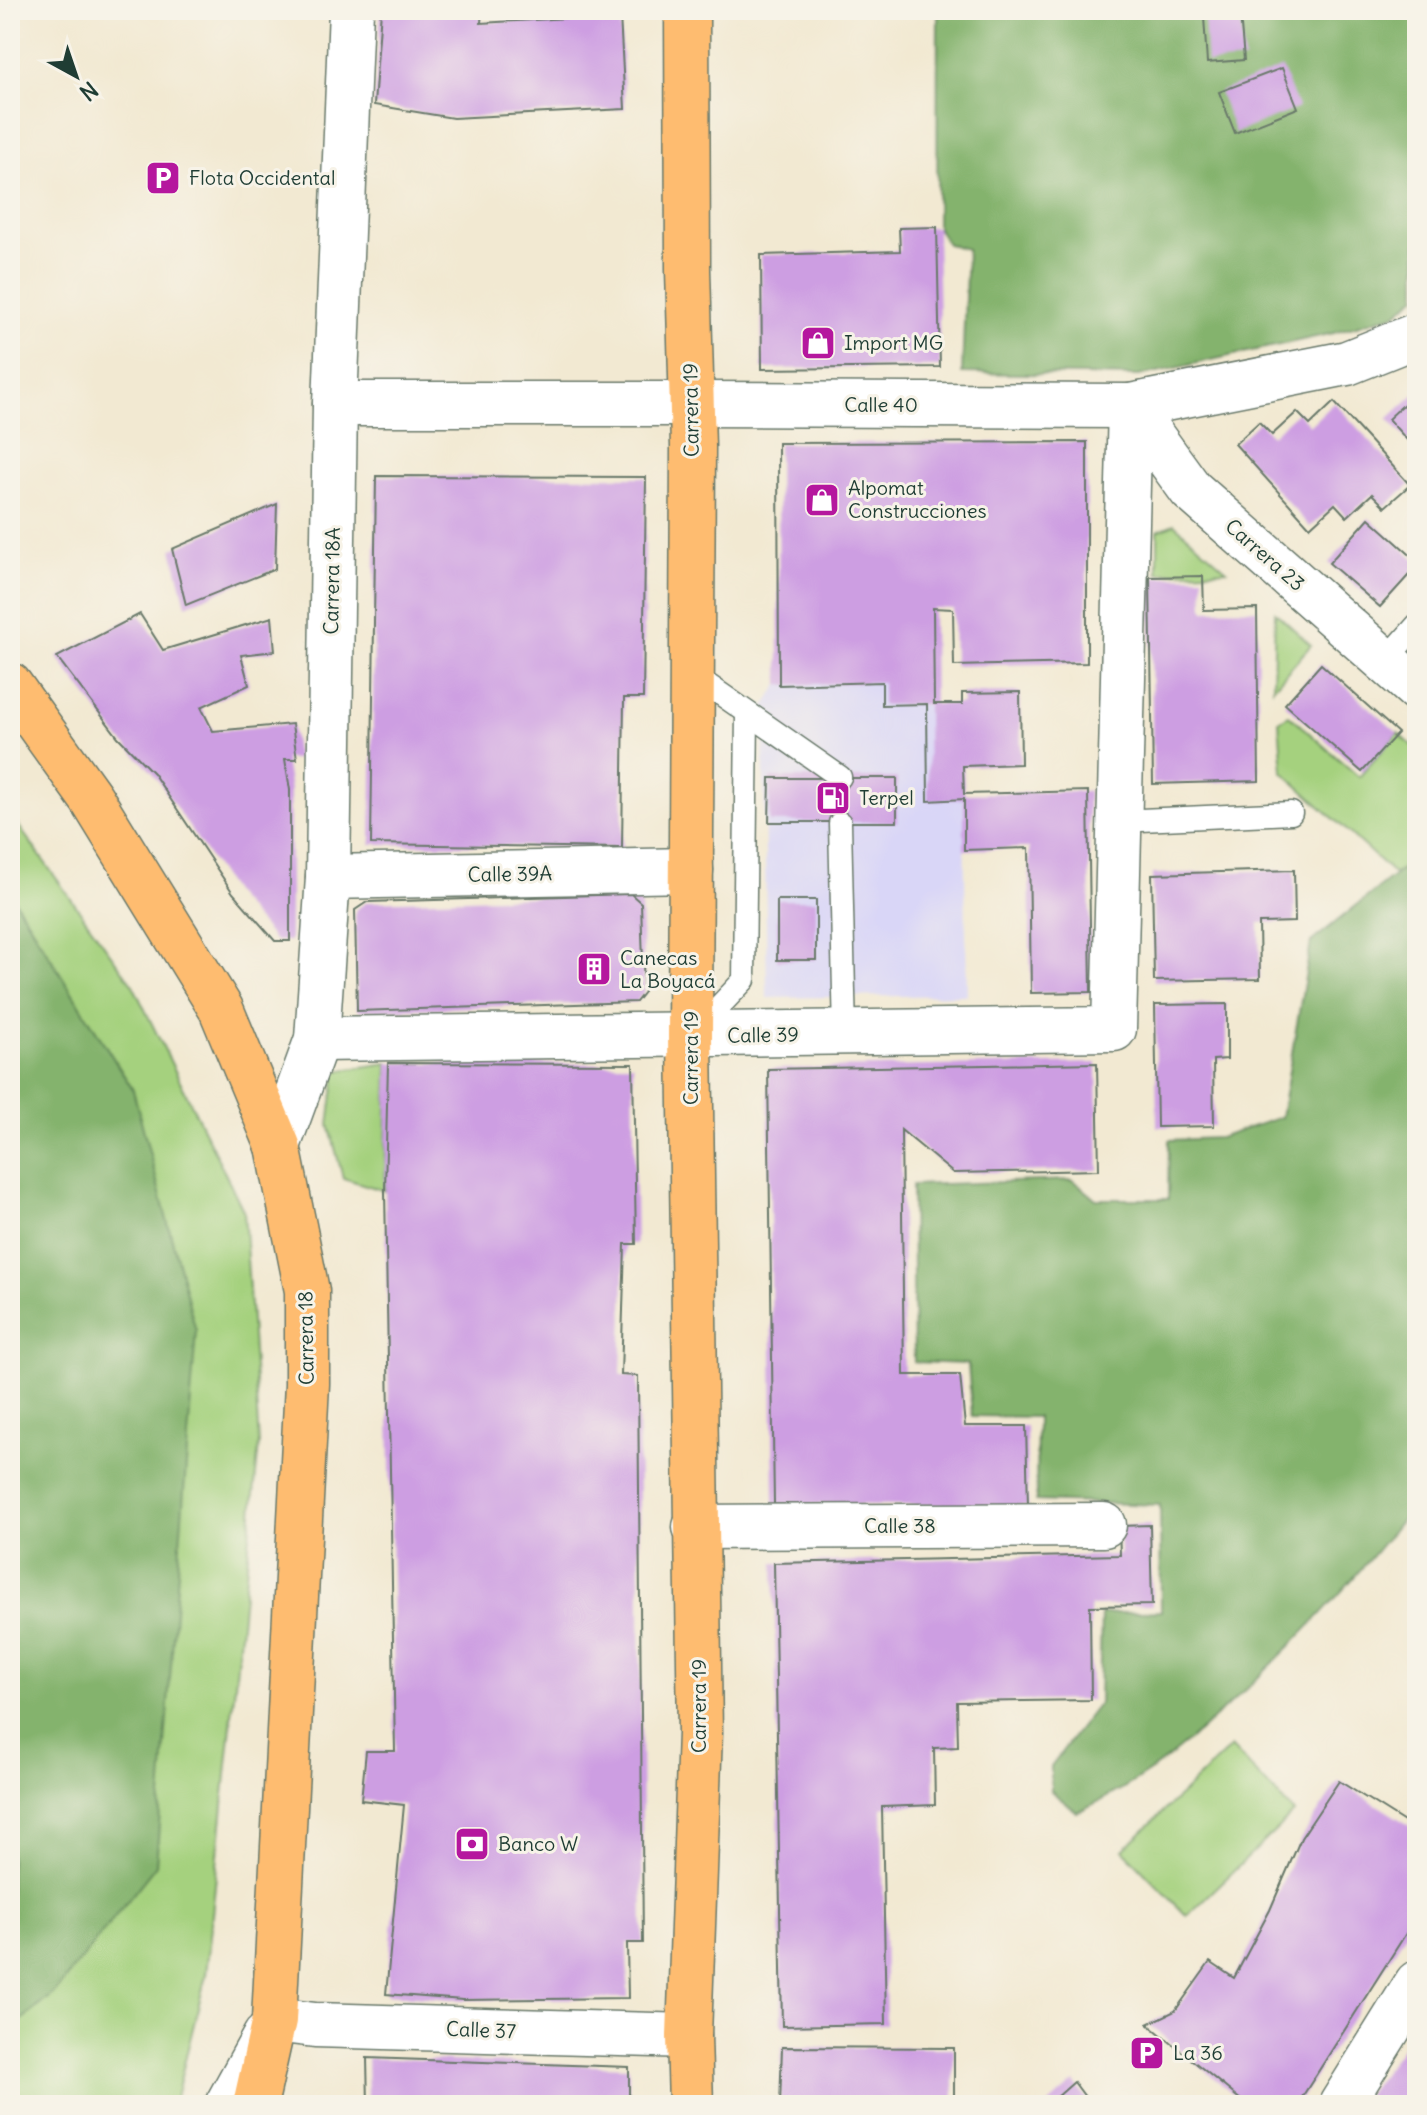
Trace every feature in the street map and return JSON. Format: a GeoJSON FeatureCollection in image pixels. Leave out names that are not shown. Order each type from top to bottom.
{"type":"FeatureCollection","features":[{"type":"Feature","properties":{"kind":"main road","name":"Carrera 19"},"geometry":{"type":"LineString","coordinates":[[687,10],[692,674],[690,1037],[700,1733],[689,2036],[691,2105]]}},
{"type":"Feature","properties":{"kind":"main road","name":"Carrera 18"},"geometry":{"type":"LineString","coordinates":[[10,685],[91,798],[221,1009],[278,1146],[307,1291],[307,1384],[274,2020],[255,2105]]}},
{"type":"Feature","properties":{"kind":"main road","name":"Carrera 18"},"geometry":{"type":"LineString","coordinates":[[274,2020],[286,2105]]}},
{"type":"Feature","properties":{"kind":"street","name":"Carrera 18A"},"geometry":{"type":"LineString","coordinates":[[278,1146],[317,1039],[328,877],[335,404],[351,10]]}},
{"type":"Feature","properties":{"kind":"street","name":"Calle 40"},"geometry":{"type":"LineString","coordinates":[[335,404],[1130,406],[1347,363],[1417,335]]}},
{"type":"Feature","properties":{"kind":"street","name":"Carrera 23"},"geometry":{"type":"LineString","coordinates":[[1130,406],[1191,490],[1417,689]]}},
{"type":"Feature","properties":{"kind":"street"},"geometry":{"type":"LineString","coordinates":[[1119,821],[1130,406]]}},
{"type":"Feature","properties":{"kind":"street","name":"Calle 39"},"geometry":{"type":"LineString","coordinates":[[317,1039],[690,1037],[1114,1029],[1119,821]]}},
{"type":"Feature","properties":{"kind":"street","name":"Calle 39A"},"geometry":{"type":"LineString","coordinates":[[328,877],[691,870]]}},
{"type":"Feature","properties":{"kind":"street","name":"Calle 38"},"geometry":{"type":"LineString","coordinates":[[695,1527],[1104,1525]]}},
{"type":"Feature","properties":{"kind":"street"},"geometry":{"type":"LineString","coordinates":[[1341,2105],[1417,1983]]}},
{"type":"Feature","properties":{"kind":"street"},"geometry":{"type":"LineString","coordinates":[[227,2105],[274,2020]]}},
{"type":"Feature","properties":{"kind":"street","name":"Calle 37"},"geometry":{"type":"LineString","coordinates":[[274,2020],[315,2025],[689,2036]]}},
{"type":"Feature","properties":{"kind":"lane"},"geometry":{"type":"LineString","coordinates":[[1385,661],[1417,625]]}},
{"type":"Feature","properties":{"kind":"lane"},"geometry":{"type":"LineString","coordinates":[[692,674],[840,777]]}},
{"type":"Feature","properties":{"kind":"lane"},"geometry":{"type":"LineString","coordinates":[[690,1037],[744,980],[747,713]]}},
{"type":"Feature","properties":{"kind":"lane"},"geometry":{"type":"LineString","coordinates":[[1119,821],[1291,813]]}},
{"type":"Feature","properties":{"kind":"lane"},"geometry":{"type":"LineString","coordinates":[[840,823],[845,1034]]}},
{"type":"Feature","properties":{"kind":"shaded area"},"geometry":{"type":"Polygon","coordinates":[[[882,682],[882,705],[962,704],[967,995],[767,998],[763,708],[779,685],[882,682]]]}},
{"type":"Feature","properties":{"kind":"green space"},"geometry":{"type":"Polygon","coordinates":[[[938,10],[1417,10],[1417,296],[1395,314],[1334,333],[1139,376],[962,373],[967,249],[947,244],[937,227],[938,10]]]}},
{"type":"Feature","properties":{"kind":"green space"},"geometry":{"type":"Polygon","coordinates":[[[1174,524],[1227,570],[1158,573],[1158,531],[1174,524]]]}},
{"type":"Feature","properties":{"kind":"green space"},"geometry":{"type":"Polygon","coordinates":[[[1275,612],[1311,645],[1273,688],[1275,612]]]}},
{"type":"Feature","properties":{"kind":"green space"},"geometry":{"type":"Polygon","coordinates":[[[1289,715],[1359,777],[1398,733],[1417,750],[1417,857],[1394,874],[1283,772],[1279,721],[1289,715]]]}},
{"type":"Feature","properties":{"kind":"green space"},"geometry":{"type":"Polygon","coordinates":[[[10,814],[133,985],[244,1212],[259,1444],[206,1975],[174,2105],[10,2105],[10,2030],[55,1991],[133,1090],[10,893],[10,814]]]}},
{"type":"Feature","properties":{"kind":"green space"},"geometry":{"type":"Polygon","coordinates":[[[1417,857],[1417,1526],[1405,1515],[1311,1625],[1188,1742],[1127,1786],[1077,1812],[1051,1791],[1051,1766],[1099,1703],[1101,1614],[1161,1611],[1160,1505],[1036,1501],[1037,1417],[972,1416],[968,1364],[914,1362],[912,1185],[1073,1180],[1096,1199],[1168,1199],[1169,1140],[1219,1138],[1281,1117],[1311,942],[1417,857]]]}},
{"type":"Feature","properties":{"kind":"green space"},"geometry":{"type":"Polygon","coordinates":[[[10,893],[133,1090],[196,1331],[156,1865],[55,1992],[10,2030],[10,893]]]}},
{"type":"Feature","properties":{"kind":"green space"},"geometry":{"type":"Polygon","coordinates":[[[388,1063],[385,1191],[343,1178],[329,1125],[336,1071],[388,1063]]]}},
{"type":"Feature","properties":{"kind":"green space"},"geometry":{"type":"Polygon","coordinates":[[[1231,1747],[1294,1813],[1187,1916],[1123,1850],[1231,1747]]]}},
{"type":"Feature","properties":{"kind":"building"},"geometry":{"type":"Polygon","coordinates":[[[381,10],[482,10],[481,23],[620,15],[625,109],[453,118],[374,105],[381,10]]]}},
{"type":"Feature","properties":{"kind":"building"},"geometry":{"type":"Polygon","coordinates":[[[1240,14],[1244,60],[1207,63],[1204,17],[1240,14]]]}},
{"type":"Feature","properties":{"kind":"building"},"geometry":{"type":"Polygon","coordinates":[[[1282,68],[1298,108],[1235,133],[1219,92],[1282,68]]]}},
{"type":"Feature","properties":{"kind":"building"},"geometry":{"type":"Polygon","coordinates":[[[937,227],[940,367],[762,369],[761,255],[900,251],[899,228],[937,227]]]}},
{"type":"Feature","properties":{"kind":"building"},"geometry":{"type":"Polygon","coordinates":[[[1417,392],[1417,451],[1388,419],[1417,392]]]}},
{"type":"Feature","properties":{"kind":"building"},"geometry":{"type":"Polygon","coordinates":[[[1334,402],[1410,485],[1385,507],[1372,494],[1347,517],[1335,504],[1310,527],[1235,444],[1259,422],[1272,435],[1297,412],[1310,425],[1334,402]]]}},
{"type":"Feature","properties":{"kind":"building"},"geometry":{"type":"Polygon","coordinates":[[[1087,442],[1087,663],[954,666],[953,609],[933,608],[934,704],[962,704],[962,693],[1020,692],[1021,764],[963,766],[964,794],[1088,791],[1091,992],[1031,993],[1029,848],[964,850],[964,799],[928,801],[927,704],[882,705],[882,682],[779,685],[778,443],[1087,442]]]}},
{"type":"Feature","properties":{"kind":"building"},"geometry":{"type":"Polygon","coordinates":[[[376,476],[646,477],[643,698],[624,698],[622,848],[371,844],[376,476]]]}},
{"type":"Feature","properties":{"kind":"building"},"geometry":{"type":"Polygon","coordinates":[[[277,504],[275,569],[186,605],[172,549],[277,504]]]}},
{"type":"Feature","properties":{"kind":"building"},"geometry":{"type":"Polygon","coordinates":[[[1369,518],[1417,561],[1417,566],[1380,607],[1329,563],[1369,518]]]}},
{"type":"Feature","properties":{"kind":"building"},"geometry":{"type":"Polygon","coordinates":[[[1203,576],[1204,610],[1257,609],[1259,781],[1153,784],[1150,577],[1203,576]]]}},
{"type":"Feature","properties":{"kind":"building"},"geometry":{"type":"Polygon","coordinates":[[[140,614],[163,650],[272,617],[275,651],[241,655],[249,685],[201,707],[213,731],[292,724],[297,759],[285,759],[290,790],[290,941],[275,941],[233,893],[153,773],[118,737],[57,657],[140,614]]]}},
{"type":"Feature","properties":{"kind":"building"},"geometry":{"type":"Polygon","coordinates":[[[1321,664],[1398,733],[1362,772],[1285,704],[1321,664]]]}},
{"type":"Feature","properties":{"kind":"building","name":"Terpel"},"geometry":{"type":"Polygon","coordinates":[[[770,778],[897,778],[897,822],[769,822],[770,778]]]}},
{"type":"Feature","properties":{"kind":"building"},"geometry":{"type":"Polygon","coordinates":[[[1294,870],[1295,922],[1259,923],[1260,979],[1154,981],[1152,874],[1294,870]]]}},
{"type":"Feature","properties":{"kind":"building"},"geometry":{"type":"Polygon","coordinates":[[[631,894],[641,903],[644,992],[636,1002],[357,1011],[355,910],[367,902],[631,894]]]}},
{"type":"Feature","properties":{"kind":"building"},"geometry":{"type":"Polygon","coordinates":[[[777,900],[816,900],[816,960],[777,960],[777,900]]]}},
{"type":"Feature","properties":{"kind":"building"},"geometry":{"type":"Polygon","coordinates":[[[1227,1004],[1227,1059],[1213,1060],[1214,1126],[1157,1127],[1155,1005],[1227,1004]]]}},
{"type":"Feature","properties":{"kind":"building"},"geometry":{"type":"Polygon","coordinates":[[[388,1063],[633,1064],[636,1244],[625,1244],[621,1375],[638,1376],[643,1943],[627,1943],[628,1998],[463,2000],[386,1994],[404,1805],[361,1800],[366,1751],[395,1751],[385,1191],[388,1063]]]}},
{"type":"Feature","properties":{"kind":"building"},"geometry":{"type":"Polygon","coordinates":[[[1097,1063],[1099,1170],[953,1173],[901,1130],[904,1375],[960,1375],[965,1426],[1026,1426],[1028,1506],[774,1504],[768,1069],[1097,1063]]]}},
{"type":"Feature","properties":{"kind":"building"},"geometry":{"type":"Polygon","coordinates":[[[1150,1525],[1152,1605],[1090,1606],[1091,1700],[957,1702],[958,1747],[934,1748],[935,1805],[882,1807],[886,2024],[782,2026],[774,1563],[1120,1555],[1119,1526],[1150,1525]]]}},
{"type":"Feature","properties":{"kind":"building"},"geometry":{"type":"Polygon","coordinates":[[[1339,1781],[1417,1830],[1417,1916],[1297,2105],[1247,2105],[1148,2024],[1175,2011],[1210,1962],[1234,1978],[1270,1910],[1301,1838],[1339,1781]]]}},
{"type":"Feature","properties":{"kind":"building"},"geometry":{"type":"Polygon","coordinates":[[[1417,2027],[1417,2105],[1359,2105],[1417,2027]]]}},
{"type":"Feature","properties":{"kind":"building"},"geometry":{"type":"Polygon","coordinates":[[[782,2047],[954,2048],[954,2105],[780,2105],[782,2047]]]}},
{"type":"Feature","properties":{"kind":"building"},"geometry":{"type":"Polygon","coordinates":[[[367,2058],[629,2067],[629,2105],[368,2105],[367,2058]]]}},
{"type":"Feature","properties":{"kind":"building"},"geometry":{"type":"Polygon","coordinates":[[[1074,2082],[1091,2105],[1048,2105],[1074,2082]]]}},
{"type":"Feature","properties":{"kind":"place","name":"Flota Occidental"},"geometry":{"type":"Point","coordinates":[163,178]}},
{"type":"Feature","properties":{"kind":"place","name":"Import MG"},"geometry":{"type":"Point","coordinates":[818,343]}},
{"type":"Feature","properties":{"kind":"place","name":"Alpomat Construcciones"},"geometry":{"type":"Point","coordinates":[822,500]}},
{"type":"Feature","properties":{"kind":"place","name":"Terpel"},"geometry":{"type":"Point","coordinates":[833,798]}},
{"type":"Feature","properties":{"kind":"place","name":"Canecas La Boyacá"},"geometry":{"type":"Point","coordinates":[594,969]}},
{"type":"Feature","properties":{"kind":"place","name":"Banco W"},"geometry":{"type":"Point","coordinates":[472,1844]}},
{"type":"Feature","properties":{"kind":"place","name":"La 36"},"geometry":{"type":"Point","coordinates":[1147,2053]}}]}
